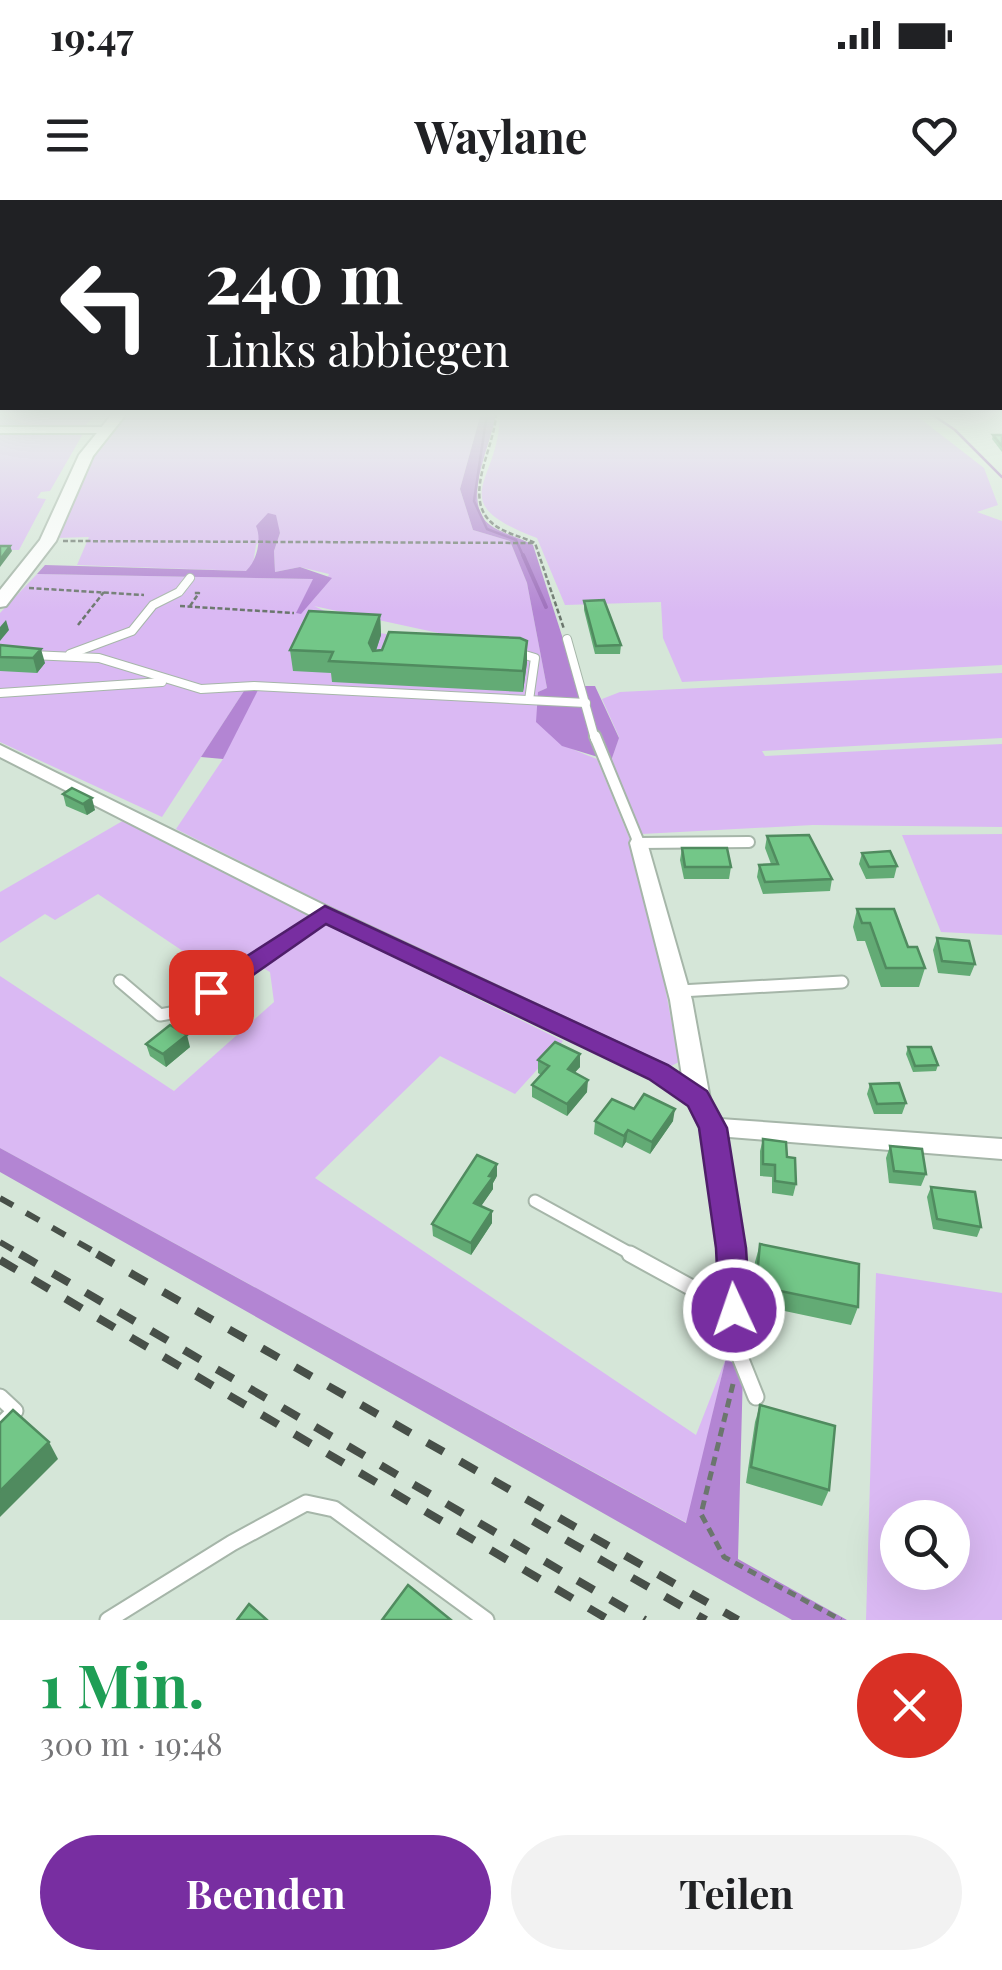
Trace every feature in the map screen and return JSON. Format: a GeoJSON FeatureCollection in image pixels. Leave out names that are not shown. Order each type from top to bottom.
{"type":"FeatureCollection","features":[{"type":"Feature","properties":{"kind":"street"},"geometry":{"type":"LineString","coordinates":[[0,602],[48,541],[75,479]]}},
{"type":"Feature","properties":{"kind":"street"},"geometry":{"type":"LineString","coordinates":[[0,750],[325,914],[659,1072],[698,1098]]}},
{"type":"Feature","properties":{"kind":"street"},"geometry":{"type":"LineString","coordinates":[[639,842],[679,991],[698,1098],[713,1128],[1002,1149]]}},
{"type":"Feature","properties":{"kind":"lane"},"geometry":{"type":"LineString","coordinates":[[64,656],[132,631],[153,605],[179,592],[190,578]]}},
{"type":"Feature","properties":{"kind":"lane"},"geometry":{"type":"LineString","coordinates":[[568,639],[600,755],[639,842],[749,842]]}},
{"type":"Feature","properties":{"kind":"lane"},"geometry":{"type":"LineString","coordinates":[[502,651],[522,652],[535,658],[529,700]]}},
{"type":"Feature","properties":{"kind":"lane"},"geometry":{"type":"LineString","coordinates":[[16,654],[99,658],[201,689],[254,686],[586,702]]}},
{"type":"Feature","properties":{"kind":"lane"},"geometry":{"type":"LineString","coordinates":[[0,692],[168,682]]}},
{"type":"Feature","properties":{"kind":"lane"},"geometry":{"type":"LineString","coordinates":[[120,982],[160,1015],[182,1011],[325,914]]}},
{"type":"Feature","properties":{"kind":"lane"},"geometry":{"type":"LineString","coordinates":[[679,991],[842,982]]}},
{"type":"Feature","properties":{"kind":"lane"},"geometry":{"type":"LineString","coordinates":[[713,1128],[731,1248],[740,1357],[756,1396]]}},
{"type":"Feature","properties":{"kind":"lane"},"geometry":{"type":"LineString","coordinates":[[535,1202],[734,1310]]}},
{"type":"Feature","properties":{"kind":"lane"},"geometry":{"type":"LineString","coordinates":[[0,1398],[16,1411],[0,1426]]}},
{"type":"Feature","properties":{"kind":"lane"},"geometry":{"type":"LineString","coordinates":[[108,1620],[232,1543],[306,1503],[334,1509],[486,1620]]}},
{"type":"Feature","properties":{"kind":"path"},"geometry":{"type":"LineString","coordinates":[[484,479],[479,495],[481,507],[494,525],[535,543],[568,639]]}},
{"type":"Feature","properties":{"kind":"path"},"geometry":{"type":"LineString","coordinates":[[48,541],[535,543]]}},
{"type":"Feature","properties":{"kind":"path"},"geometry":{"type":"LineString","coordinates":[[78,625],[104,592]]}},
{"type":"Feature","properties":{"kind":"path"},"geometry":{"type":"LineString","coordinates":[[84,608],[98,609]]}},
{"type":"Feature","properties":{"kind":"path"},"geometry":{"type":"LineString","coordinates":[[740,1357],[701,1514],[724,1556],[841,1620]]}},
{"type":"Feature","properties":{"kind":"shaded area"},"geometry":{"type":"Polygon","coordinates":[[[0,479],[57,479],[50,491],[41,492],[37,498],[46,499],[19,550],[0,550],[0,479]]]}},
{"type":"Feature","properties":{"kind":"shaded area"},"geometry":{"type":"Polygon","coordinates":[[[83,479],[463,479],[460,489],[473,530],[510,541],[527,583],[547,688],[538,692],[542,718],[563,743],[597,759],[631,842],[649,901],[679,1062],[659,1072],[176,829],[223,759],[244,691],[162,817],[0,742],[0,613],[37,574],[314,579],[297,612],[316,596],[329,574],[300,567],[275,572],[274,551],[280,533],[276,523],[256,545],[253,564],[246,571],[77,565],[89,537],[57,538],[83,479]],[[314,606],[370,632],[387,634],[385,641],[466,639],[314,606]]]}},
{"type":"Feature","properties":{"kind":"shaded area"},"geometry":{"type":"Polygon","coordinates":[[[463,479],[479,479],[478,503],[490,525],[533,545],[578,686],[595,686],[619,738],[611,761],[562,746],[536,722],[538,692],[547,688],[527,583],[510,541],[473,530],[460,489],[463,479]]]}},
{"type":"Feature","properties":{"kind":"shaded area"},"geometry":{"type":"Polygon","coordinates":[[[485,479],[988,479],[998,505],[977,512],[1002,521],[1002,665],[682,682],[663,638],[661,602],[565,605],[537,538],[490,513],[482,489],[485,479]]]}},
{"type":"Feature","properties":{"kind":"shaded area"},"geometry":{"type":"Polygon","coordinates":[[[268,513],[276,515],[280,533],[274,551],[275,572],[300,567],[332,578],[301,614],[296,613],[313,579],[37,574],[45,565],[246,571],[257,550],[256,526],[268,513]]]}},
{"type":"Feature","properties":{"kind":"shaded area"},"geometry":{"type":"Polygon","coordinates":[[[1002,673],[1002,738],[762,751],[765,756],[1002,744],[1002,827],[813,825],[642,834],[611,761],[619,737],[602,699],[620,692],[1002,673]]]}},
{"type":"Feature","properties":{"kind":"shaded area"},"geometry":{"type":"Polygon","coordinates":[[[258,690],[223,759],[201,757],[244,691],[258,690]]]}},
{"type":"Feature","properties":{"kind":"shaded area"},"geometry":{"type":"Polygon","coordinates":[[[126,819],[299,911],[563,1041],[515,1094],[440,1056],[315,1178],[696,1435],[726,1358],[687,1523],[0,1148],[0,976],[174,1091],[274,1002],[270,972],[245,958],[217,974],[98,894],[55,920],[45,914],[0,943],[0,892],[126,819]]]}},
{"type":"Feature","properties":{"kind":"shaded area"},"geometry":{"type":"Polygon","coordinates":[[[1002,834],[1002,935],[941,932],[902,835],[1002,834]]]}},
{"type":"Feature","properties":{"kind":"shaded area"},"geometry":{"type":"Polygon","coordinates":[[[0,1148],[686,1523],[726,1358],[743,1370],[738,1559],[847,1620],[792,1620],[0,1172],[0,1148]]]}},
{"type":"Feature","properties":{"kind":"shaded area"},"geometry":{"type":"Polygon","coordinates":[[[876,1273],[1002,1293],[1002,1620],[866,1620],[876,1273]]]}},
{"type":"Feature","properties":{"kind":"building"},"geometry":{"type":"Polygon","coordinates":[[[0,546],[10,546],[0,560],[0,546]]]}},
{"type":"Feature","properties":{"kind":"building"},"geometry":{"type":"Polygon","coordinates":[[[604,600],[621,645],[596,646],[584,601],[604,600]]]}},
{"type":"Feature","properties":{"kind":"building"},"geometry":{"type":"Polygon","coordinates":[[[309,611],[380,615],[369,643],[373,651],[382,650],[389,632],[520,638],[527,641],[523,671],[329,661],[333,652],[290,650],[309,611]]]}},
{"type":"Feature","properties":{"kind":"building"},"geometry":{"type":"Polygon","coordinates":[[[0,645],[41,649],[33,658],[0,657],[0,645]]]}},
{"type":"Feature","properties":{"kind":"building"},"geometry":{"type":"Polygon","coordinates":[[[72,788],[92,798],[83,804],[63,794],[72,788]]]}},
{"type":"Feature","properties":{"kind":"building"},"geometry":{"type":"Polygon","coordinates":[[[809,835],[832,879],[765,882],[759,865],[778,864],[767,836],[809,835]]]}},
{"type":"Feature","properties":{"kind":"building"},"geometry":{"type":"Polygon","coordinates":[[[682,848],[727,848],[731,867],[685,867],[682,848]]]}},
{"type":"Feature","properties":{"kind":"building"},"geometry":{"type":"Polygon","coordinates":[[[890,851],[897,866],[869,867],[862,853],[890,851]]]}},
{"type":"Feature","properties":{"kind":"building"},"geometry":{"type":"Polygon","coordinates":[[[857,909],[894,909],[908,947],[917,947],[925,968],[886,968],[870,923],[862,923],[857,909]]]}},
{"type":"Feature","properties":{"kind":"building"},"geometry":{"type":"Polygon","coordinates":[[[937,938],[969,941],[975,964],[942,961],[937,938]]]}},
{"type":"Feature","properties":{"kind":"building"},"geometry":{"type":"Polygon","coordinates":[[[170,1025],[187,1035],[163,1054],[146,1044],[170,1025]]]}},
{"type":"Feature","properties":{"kind":"building"},"geometry":{"type":"Polygon","coordinates":[[[555,1042],[580,1054],[568,1069],[588,1080],[567,1104],[532,1085],[549,1066],[538,1060],[555,1042]]]}},
{"type":"Feature","properties":{"kind":"building"},"geometry":{"type":"Polygon","coordinates":[[[908,1047],[931,1047],[938,1065],[915,1066],[908,1047]]]}},
{"type":"Feature","properties":{"kind":"building"},"geometry":{"type":"Polygon","coordinates":[[[899,1083],[906,1103],[877,1104],[870,1084],[899,1083]]]}},
{"type":"Feature","properties":{"kind":"building"},"geometry":{"type":"Polygon","coordinates":[[[644,1094],[675,1109],[652,1142],[628,1130],[624,1136],[595,1121],[612,1099],[634,1109],[644,1094]]]}},
{"type":"Feature","properties":{"kind":"building"},"geometry":{"type":"Polygon","coordinates":[[[763,1139],[786,1142],[787,1157],[795,1158],[796,1184],[775,1181],[775,1165],[763,1164],[763,1139]]]}},
{"type":"Feature","properties":{"kind":"building"},"geometry":{"type":"Polygon","coordinates":[[[890,1146],[922,1149],[926,1174],[894,1171],[890,1146]]]}},
{"type":"Feature","properties":{"kind":"building"},"geometry":{"type":"Polygon","coordinates":[[[477,1155],[497,1164],[489,1176],[493,1177],[474,1203],[492,1211],[471,1243],[432,1224],[477,1155]]]}},
{"type":"Feature","properties":{"kind":"building"},"geometry":{"type":"Polygon","coordinates":[[[931,1187],[975,1192],[981,1227],[937,1219],[931,1187]]]}},
{"type":"Feature","properties":{"kind":"building"},"geometry":{"type":"Polygon","coordinates":[[[760,1244],[859,1264],[858,1307],[756,1286],[760,1244]]]}},
{"type":"Feature","properties":{"kind":"building"},"geometry":{"type":"Polygon","coordinates":[[[760,1405],[835,1426],[829,1490],[751,1467],[760,1405]]]}},
{"type":"Feature","properties":{"kind":"building"},"geometry":{"type":"Polygon","coordinates":[[[13,1410],[49,1442],[0,1491],[0,1423],[13,1410]]]}},
{"type":"Feature","properties":{"kind":"building"},"geometry":{"type":"Polygon","coordinates":[[[408,1585],[451,1620],[382,1620],[408,1585]]]}},
{"type":"Feature","properties":{"kind":"building"},"geometry":{"type":"Polygon","coordinates":[[[249,1604],[267,1620],[237,1620],[249,1604]]]}},
{"type":"Feature","properties":{"kind":"waterway"},"geometry":{"type":"LineString","coordinates":[[477,479],[474,501],[487,529],[516,540],[524,558]]}},
{"type":"Feature","properties":{"kind":"waterway"},"geometry":{"type":"LineString","coordinates":[[523,555],[546,607]]}},
{"type":"Feature","properties":{"kind":"railway"},"geometry":{"type":"LineString","coordinates":[[0,1198],[102,1256]]}},
{"type":"Feature","properties":{"kind":"railway"},"geometry":{"type":"LineString","coordinates":[[0,1242],[24,1256]]}},
{"type":"Feature","properties":{"kind":"railway"},"geometry":{"type":"LineString","coordinates":[[20,1254],[645,1620]]}},
{"type":"Feature","properties":{"kind":"railway"},"geometry":{"type":"LineString","coordinates":[[97,1254],[738,1620]]}},
{"type":"Feature","properties":{"kind":"railway"},"geometry":{"type":"LineString","coordinates":[[0,1260],[609,1620]]}},
{"type":"Feature","properties":{"kind":"railway"},"geometry":{"type":"LineString","coordinates":[[533,1521],[706,1620]]}},
{"type":"Feature","properties":{"kind":"route"},"geometry":{"type":"LineString","coordinates":[[211,992],[325,914],[659,1072],[698,1098],[713,1128],[731,1248],[734,1310]]}}]}
